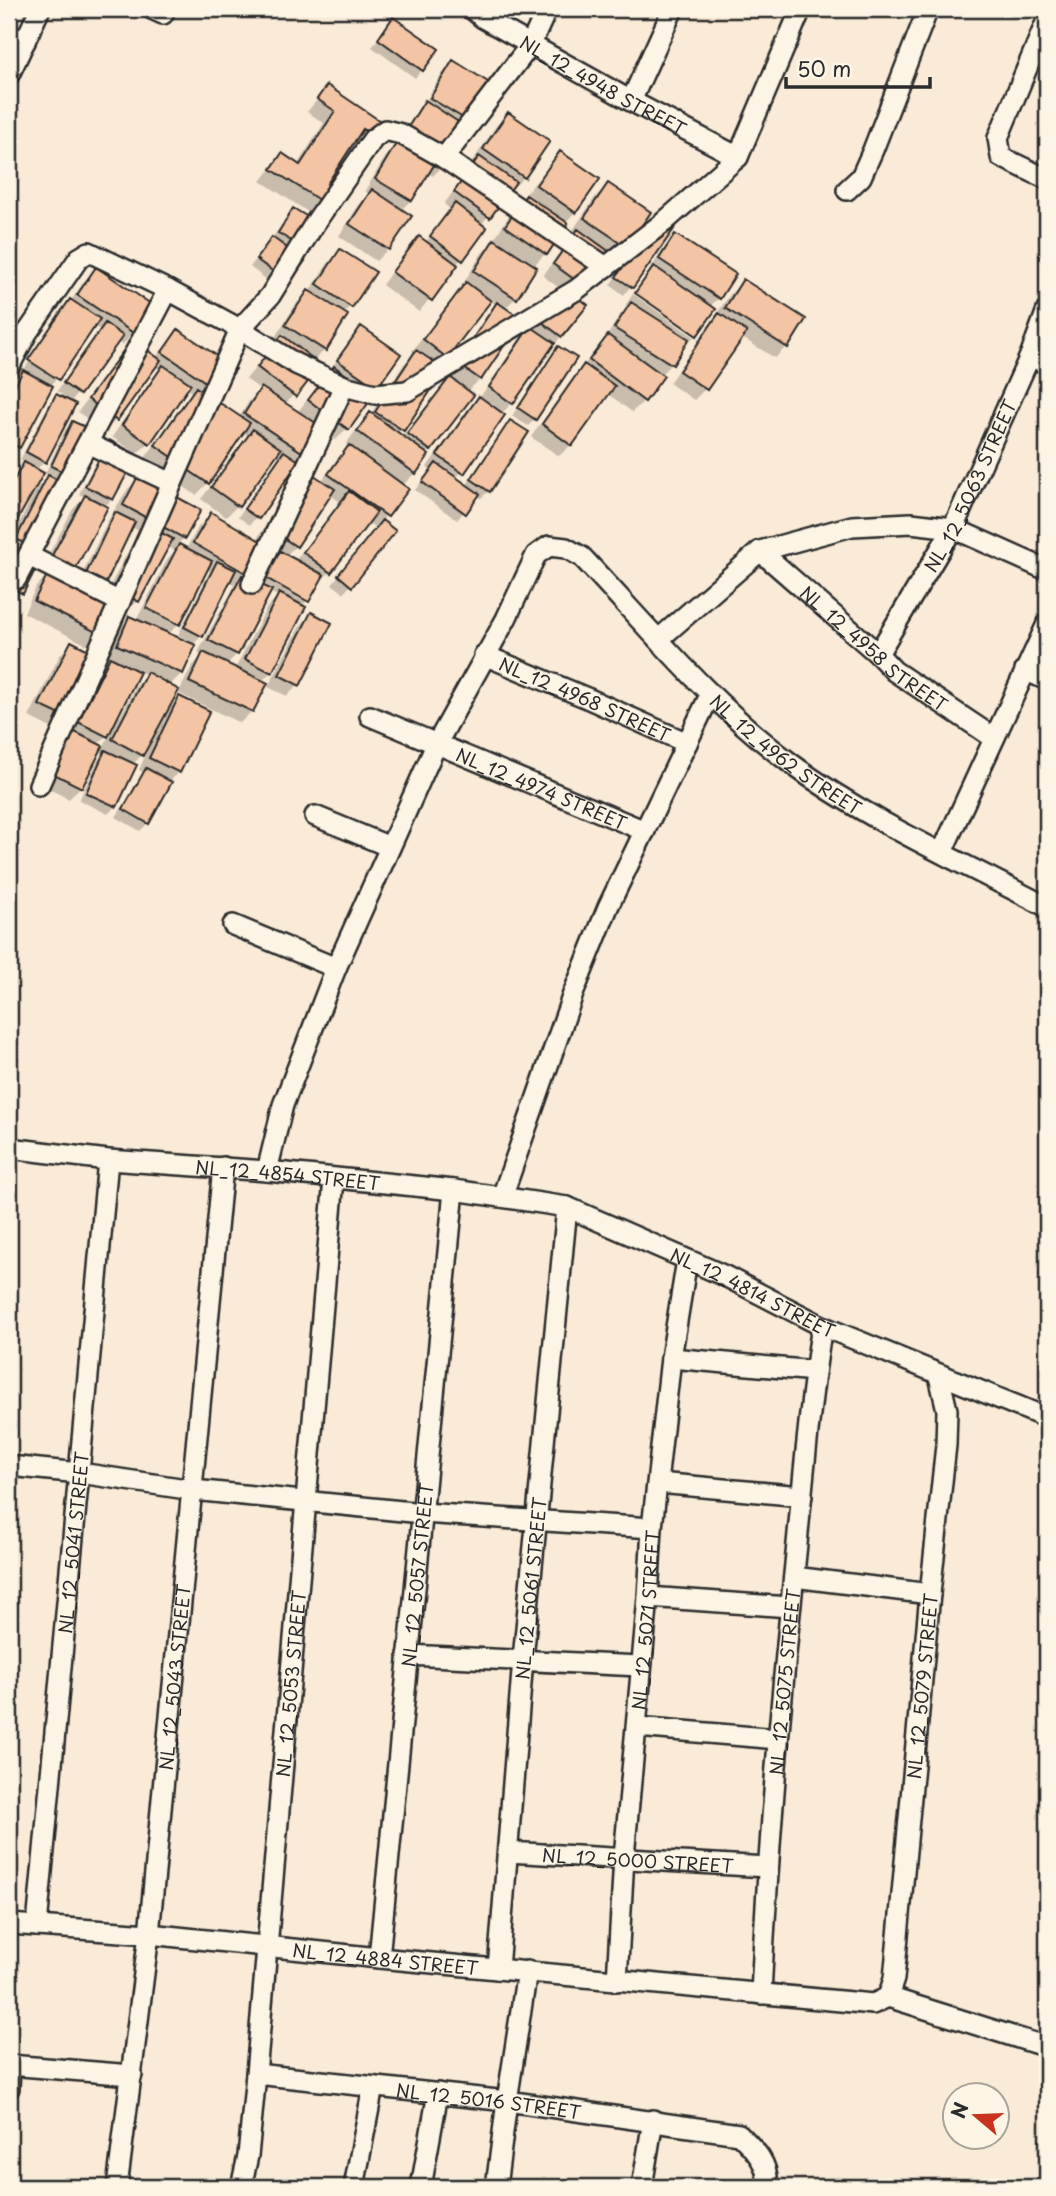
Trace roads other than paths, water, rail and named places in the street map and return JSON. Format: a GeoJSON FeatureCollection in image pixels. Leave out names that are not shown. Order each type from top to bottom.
{"type":"FeatureCollection","features":[{"type":"Feature","properties":{"kind":"street"},"geometry":{"type":"LineString","coordinates":[[9,75],[17,38],[40,9]]}},
{"type":"Feature","properties":{"kind":"street","name":"NL_12_4948 STREET"},"geometry":{"type":"LineString","coordinates":[[472,9],[483,18],[631,102],[738,157]]}},
{"type":"Feature","properties":{"kind":"street"},"geometry":{"type":"LineString","coordinates":[[444,158],[531,44],[547,9]]}},
{"type":"Feature","properties":{"kind":"street"},"geometry":{"type":"LineString","coordinates":[[631,102],[673,9]]}},
{"type":"Feature","properties":{"kind":"street"},"geometry":{"type":"LineString","coordinates":[[9,367],[27,333],[79,258],[89,252],[168,290],[240,329],[296,364],[344,386],[375,394],[407,391],[576,290],[664,222],[738,157],[801,9]]}},
{"type":"Feature","properties":{"kind":"street"},"geometry":{"type":"LineString","coordinates":[[847,190],[861,177],[928,9]]}},
{"type":"Feature","properties":{"kind":"street"},"geometry":{"type":"LineString","coordinates":[[1047,20],[998,138],[1001,157],[1047,179]]}},
{"type":"Feature","properties":{"kind":"street"},"geometry":{"type":"LineString","coordinates":[[39,785],[240,329],[270,296],[315,223],[373,139],[386,131],[401,134],[444,158],[606,267]]}},
{"type":"Feature","properties":{"kind":"street"},"geometry":{"type":"LineString","coordinates":[[16,579],[168,290]]}},
{"type":"Feature","properties":{"kind":"street","name":"NL_12_5063 STREET"},"geometry":{"type":"LineString","coordinates":[[878,654],[953,528],[1039,360],[1047,310]]}},
{"type":"Feature","properties":{"kind":"street"},"geometry":{"type":"LineString","coordinates":[[252,584],[344,386]]}},
{"type":"Feature","properties":{"kind":"street"},"geometry":{"type":"LineString","coordinates":[[89,444],[172,483]]}},
{"type":"Feature","properties":{"kind":"street"},"geometry":{"type":"LineString","coordinates":[[659,639],[760,551],[852,526],[911,523],[953,528],[1047,570]]}},
{"type":"Feature","properties":{"kind":"street","name":"NL_12_4962 STREET"},"geometry":{"type":"LineString","coordinates":[[484,655],[506,619],[536,555],[549,546],[566,548],[582,557],[710,695],[798,769],[853,806],[1047,907]]}},
{"type":"Feature","properties":{"kind":"street","name":"NL_12_4958 STREET"},"geometry":{"type":"LineString","coordinates":[[760,551],[894,671],[993,738]]}},
{"type":"Feature","properties":{"kind":"street"},"geometry":{"type":"LineString","coordinates":[[29,556],[120,602]]}},
{"type":"Feature","properties":{"kind":"street"},"geometry":{"type":"LineString","coordinates":[[942,852],[1047,624]]}},
{"type":"Feature","properties":{"kind":"street"},"geometry":{"type":"LineString","coordinates":[[267,1171],[283,1105],[336,968],[436,745],[484,655]]}},
{"type":"Feature","properties":{"kind":"street","name":"NL_12_4968 STREET"},"geometry":{"type":"LineString","coordinates":[[484,655],[687,743]]}},
{"type":"Feature","properties":{"kind":"street"},"geometry":{"type":"LineString","coordinates":[[1025,670],[1047,680]]}},
{"type":"Feature","properties":{"kind":"street"},"geometry":{"type":"LineString","coordinates":[[502,1197],[573,993],[608,906],[710,695]]}},
{"type":"Feature","properties":{"kind":"street","name":"NL_12_4974 STREET"},"geometry":{"type":"LineString","coordinates":[[370,716],[645,831]]}},
{"type":"Feature","properties":{"kind":"street"},"geometry":{"type":"LineString","coordinates":[[315,816],[390,847]]}},
{"type":"Feature","properties":{"kind":"street"},"geometry":{"type":"LineString","coordinates":[[233,925],[336,968]]}},
{"type":"Feature","properties":{"kind":"street","name":"NL_12_4854 STREET"},"geometry":{"type":"LineString","coordinates":[[9,1149],[454,1190],[567,1207]]}},
{"type":"Feature","properties":{"kind":"street","name":"NL_12_5041 STREET"},"geometry":{"type":"LineString","coordinates":[[37,1926],[108,1160]]}},
{"type":"Feature","properties":{"kind":"street","name":"NL_12_5043 STREET"},"geometry":{"type":"LineString","coordinates":[[117,2187],[149,1934],[223,1167]]}},
{"type":"Feature","properties":{"kind":"street","name":"NL_12_5053 STREET"},"geometry":{"type":"LineString","coordinates":[[241,2187],[248,2156],[256,2074],[334,1179]]}},
{"type":"Feature","properties":{"kind":"street","name":"NL_12_5057 STREET"},"geometry":{"type":"LineString","coordinates":[[379,1958],[454,1190]]}},
{"type":"Feature","properties":{"kind":"street","name":"NL_12_4814 STREET"},"geometry":{"type":"LineString","coordinates":[[567,1207],[725,1276],[822,1326],[1047,1418]]}},
{"type":"Feature","properties":{"kind":"street","name":"NL_12_5061 STREET"},"geometry":{"type":"LineString","coordinates":[[498,1969],[523,1659],[567,1207]]}},
{"type":"Feature","properties":{"kind":"street","name":"NL_12_5071 STREET"},"geometry":{"type":"LineString","coordinates":[[617,1981],[624,1857],[652,1528],[671,1358],[687,1261]]}},
{"type":"Feature","properties":{"kind":"street","name":"NL_12_5075 STREET"},"geometry":{"type":"LineString","coordinates":[[761,1994],[768,1867],[790,1607],[822,1326]]}},
{"type":"Feature","properties":{"kind":"street"},"geometry":{"type":"LineString","coordinates":[[671,1358],[815,1371]]}},
{"type":"Feature","properties":{"kind":"street","name":"NL_12_5079 STREET"},"geometry":{"type":"LineString","coordinates":[[888,1997],[894,1979],[946,1445],[947,1410],[939,1376]]}},
{"type":"Feature","properties":{"kind":"street"},"geometry":{"type":"LineString","coordinates":[[9,1466],[80,1473],[193,1490],[422,1513],[652,1528]]}},
{"type":"Feature","properties":{"kind":"street"},"geometry":{"type":"LineString","coordinates":[[658,1483],[802,1496]]}},
{"type":"Feature","properties":{"kind":"street"},"geometry":{"type":"LineString","coordinates":[[794,1577],[930,1594]]}},
{"type":"Feature","properties":{"kind":"street"},"geometry":{"type":"LineString","coordinates":[[648,1597],[790,1607]]}},
{"type":"Feature","properties":{"kind":"street"},"geometry":{"type":"LineString","coordinates":[[408,1655],[640,1666]]}},
{"type":"Feature","properties":{"kind":"street"},"geometry":{"type":"LineString","coordinates":[[637,1727],[778,1739]]}},
{"type":"Feature","properties":{"kind":"street","name":"NL_12_5000 STREET"},"geometry":{"type":"LineString","coordinates":[[508,1852],[768,1867]]}},
{"type":"Feature","properties":{"kind":"street","name":"NL_12_4884 STREET"},"geometry":{"type":"LineString","coordinates":[[9,1924],[149,1934],[873,2004],[888,1997]]}},
{"type":"Feature","properties":{"kind":"street"},"geometry":{"type":"LineString","coordinates":[[496,2187],[527,1971]]}},
{"type":"Feature","properties":{"kind":"street"},"geometry":{"type":"LineString","coordinates":[[888,1997],[1047,2047]]}},
{"type":"Feature","properties":{"kind":"street"},"geometry":{"type":"LineString","coordinates":[[9,2088],[10,2065],[132,2075]]}},
{"type":"Feature","properties":{"kind":"street","name":"NL_12_5016 STREET"},"geometry":{"type":"LineString","coordinates":[[256,2074],[507,2101],[721,2130],[739,2134],[755,2150],[764,2164],[767,2187]]}},
{"type":"Feature","properties":{"kind":"street"},"geometry":{"type":"LineString","coordinates":[[354,2187],[373,2087]]}},
{"type":"Feature","properties":{"kind":"street"},"geometry":{"type":"LineString","coordinates":[[421,2187],[438,2093]]}},
{"type":"Feature","properties":{"kind":"street"},"geometry":{"type":"LineString","coordinates":[[642,2187],[653,2120]]}}]}
